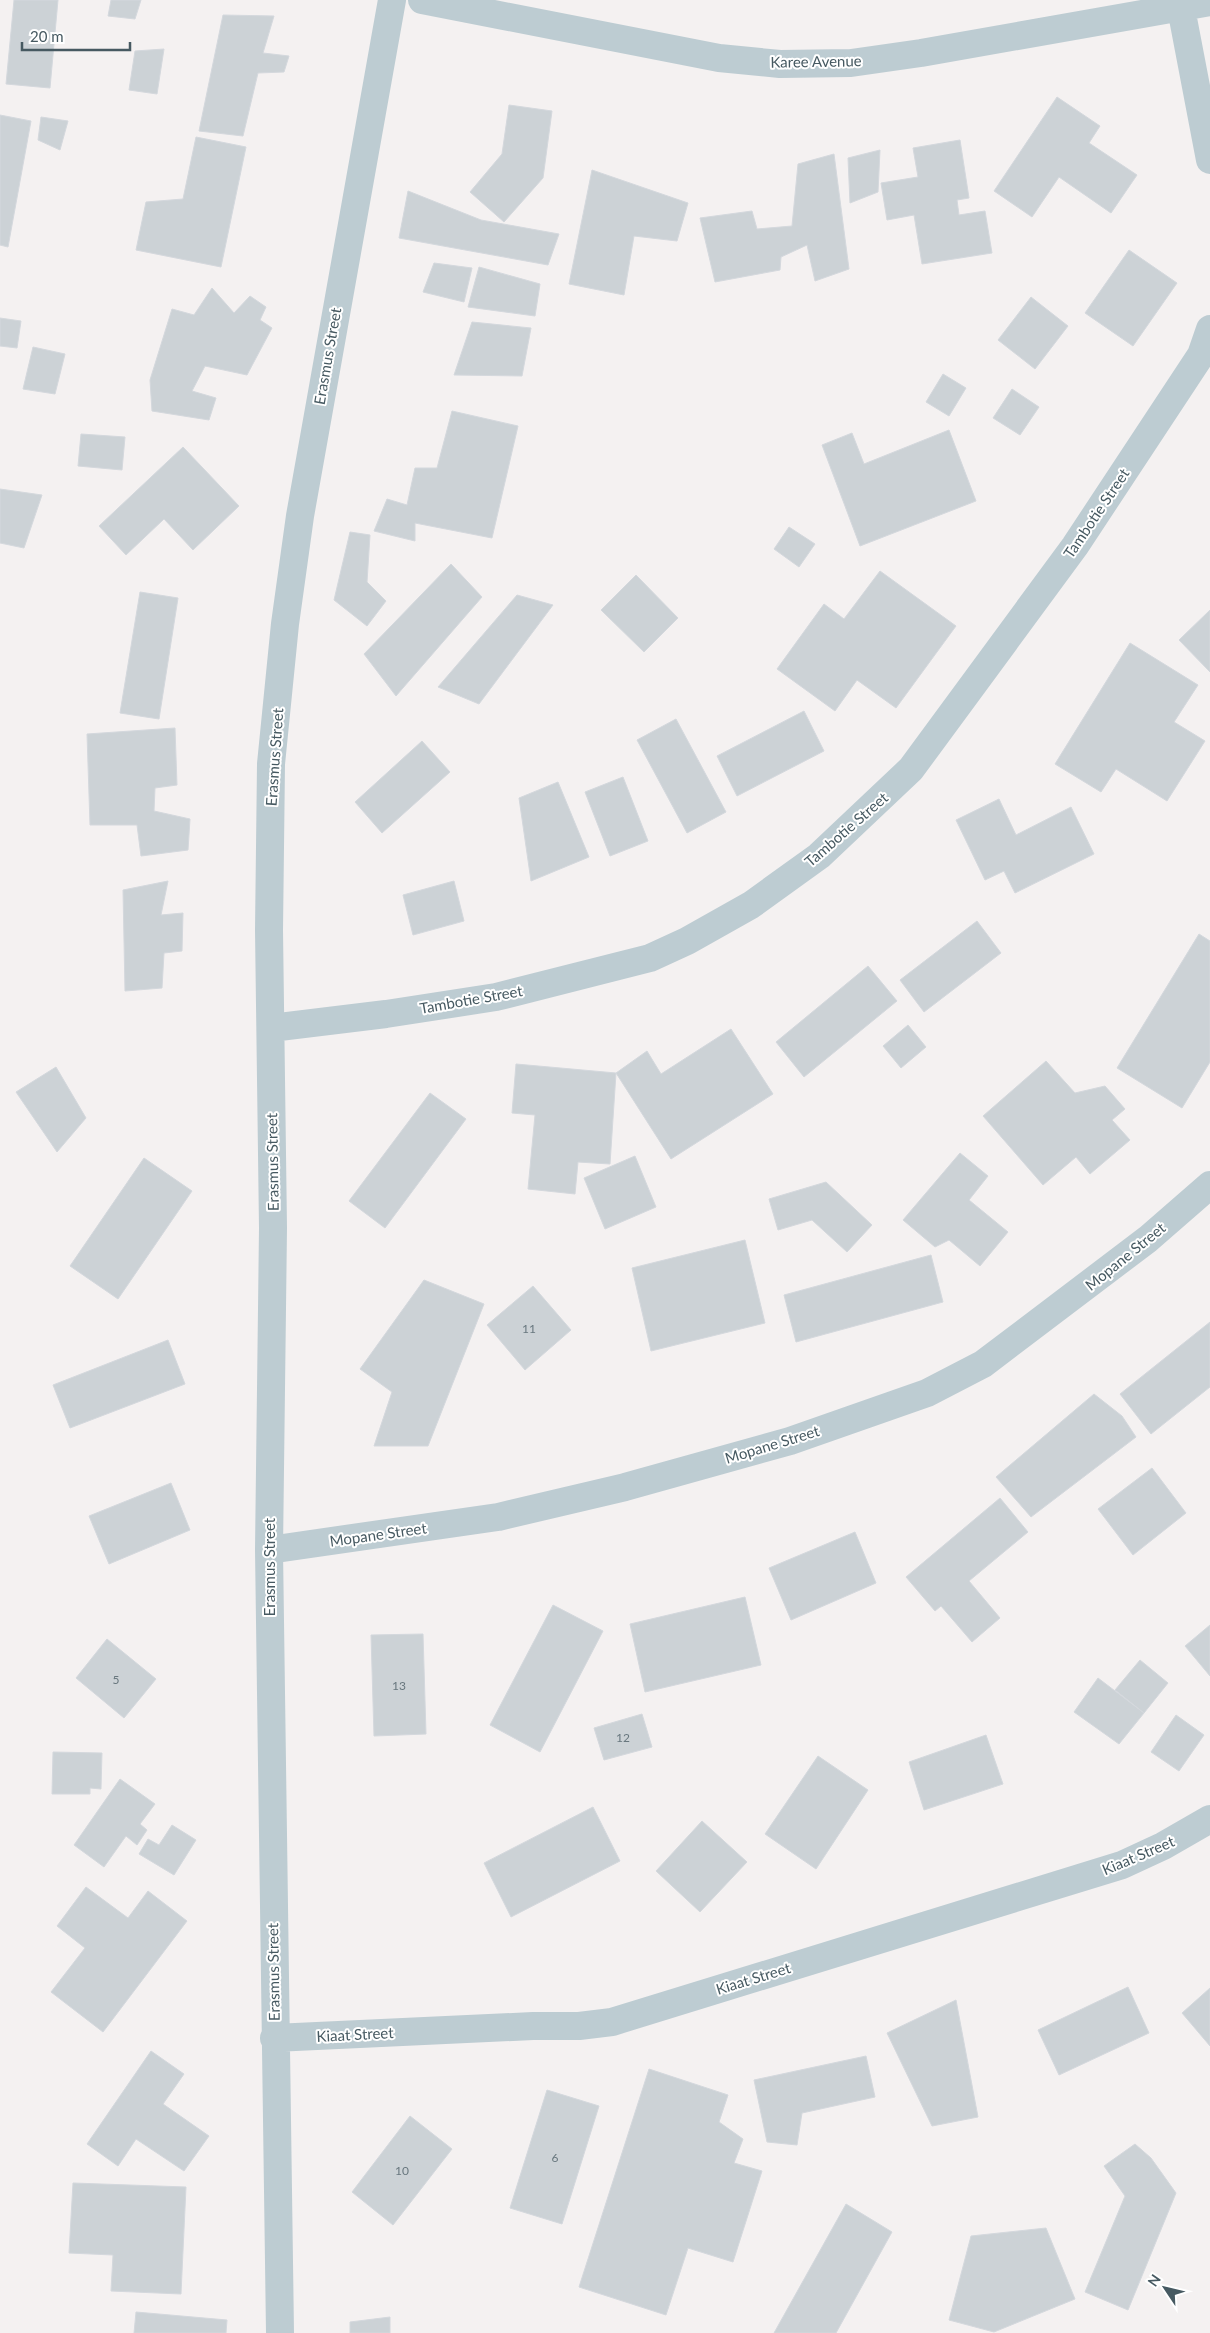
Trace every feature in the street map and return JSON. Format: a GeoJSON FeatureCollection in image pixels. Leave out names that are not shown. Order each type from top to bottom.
{"type":"FeatureCollection","features":[{"type":"Feature","properties":{"kind":"street","name":"Erasmus Street"},"geometry":{"type":"LineString","coordinates":[[280,2333],[274,2038],[269,1550],[273,1228],[269,930],[271,764],[285,624],[324,369],[392,0]]}},
{"type":"Feature","properties":{"kind":"street","name":"Karee Avenue"},"geometry":{"type":"LineString","coordinates":[[422,0],[720,58],[780,64],[851,63],[903,56],[1210,2]]}},
{"type":"Feature","properties":{"kind":"street"},"geometry":{"type":"LineString","coordinates":[[1181,8],[1210,160]]}},
{"type":"Feature","properties":{"kind":"street","name":"Tambotie Street"},"geometry":{"type":"LineString","coordinates":[[271,1028],[386,1014],[496,996],[650,958],[687,941],[751,904],[819,856],[911,769],[1075,546],[1201,355],[1210,329]]}},
{"type":"Feature","properties":{"kind":"street","name":"Mopane Street"},"geometry":{"type":"LineString","coordinates":[[269,1550],[498,1517],[616,1489],[790,1441],[927,1392],[983,1364],[1148,1239],[1210,1185]]}},
{"type":"Feature","properties":{"kind":"street","name":"Kiaat Street"},"geometry":{"type":"LineString","coordinates":[[274,2038],[579,2026],[612,2022],[1122,1864],[1164,1846],[1210,1819]]}},
{"type":"Feature","properties":{"kind":"building"},"geometry":{"type":"Polygon","coordinates":[[[14,0],[58,0],[50,88],[6,84],[14,0]]]}},
{"type":"Feature","properties":{"kind":"building"},"geometry":{"type":"Polygon","coordinates":[[[111,0],[141,0],[135,19],[108,16],[111,0]]]}},
{"type":"Feature","properties":{"kind":"building"},"geometry":{"type":"Polygon","coordinates":[[[223,15],[274,16],[263,53],[289,56],[284,72],[258,73],[243,136],[199,131],[223,15]]]}},
{"type":"Feature","properties":{"kind":"building"},"geometry":{"type":"Polygon","coordinates":[[[164,49],[157,94],[129,90],[135,51],[164,49]]]}},
{"type":"Feature","properties":{"kind":"building"},"geometry":{"type":"Polygon","coordinates":[[[1057,97],[1100,126],[1089,143],[1137,175],[1111,213],[1059,177],[1032,217],[994,191],[1057,97]]]}},
{"type":"Feature","properties":{"kind":"building"},"geometry":{"type":"Polygon","coordinates":[[[509,105],[552,111],[543,178],[504,222],[470,192],[502,154],[509,105]]]}},
{"type":"Feature","properties":{"kind":"building"},"geometry":{"type":"Polygon","coordinates":[[[0,115],[31,121],[8,247],[0,245],[0,115]]]}},
{"type":"Feature","properties":{"kind":"building"},"geometry":{"type":"Polygon","coordinates":[[[41,117],[68,121],[60,150],[38,140],[41,117]]]}},
{"type":"Feature","properties":{"kind":"building"},"geometry":{"type":"Polygon","coordinates":[[[196,137],[246,147],[221,267],[136,250],[146,202],[183,199],[196,137]]]}},
{"type":"Feature","properties":{"kind":"building"},"geometry":{"type":"Polygon","coordinates":[[[960,140],[969,198],[957,200],[959,215],[985,211],[992,253],[922,264],[914,215],[887,220],[881,183],[918,177],[913,148],[960,140]]]}},
{"type":"Feature","properties":{"kind":"building"},"geometry":{"type":"Polygon","coordinates":[[[880,150],[878,192],[850,203],[848,158],[880,150]]]}},
{"type":"Feature","properties":{"kind":"building"},"geometry":{"type":"Polygon","coordinates":[[[834,154],[849,269],[815,281],[807,245],[781,257],[780,270],[715,282],[700,218],[752,211],[757,229],[792,226],[798,164],[834,154]]]}},
{"type":"Feature","properties":{"kind":"building"},"geometry":{"type":"Polygon","coordinates":[[[592,170],[688,203],[677,241],[634,236],[624,295],[569,284],[592,170]]]}},
{"type":"Feature","properties":{"kind":"building"},"geometry":{"type":"Polygon","coordinates":[[[408,191],[481,220],[559,234],[548,265],[399,238],[408,191]]]}},
{"type":"Feature","properties":{"kind":"building"},"geometry":{"type":"Polygon","coordinates":[[[1129,250],[1177,283],[1133,346],[1085,313],[1129,250]]]}},
{"type":"Feature","properties":{"kind":"building"},"geometry":{"type":"Polygon","coordinates":[[[434,263],[472,268],[464,302],[423,292],[434,263]]]}},
{"type":"Feature","properties":{"kind":"building"},"geometry":{"type":"Polygon","coordinates":[[[479,267],[540,284],[535,316],[468,307],[479,267]]]}},
{"type":"Feature","properties":{"kind":"building"},"geometry":{"type":"Polygon","coordinates":[[[212,288],[234,313],[250,296],[266,307],[260,320],[272,328],[247,375],[205,366],[192,391],[216,398],[209,420],[152,411],[150,380],[172,309],[194,315],[212,288]]]}},
{"type":"Feature","properties":{"kind":"building"},"geometry":{"type":"Polygon","coordinates":[[[1031,297],[1068,326],[1035,369],[998,340],[1031,297]]]}},
{"type":"Feature","properties":{"kind":"building"},"geometry":{"type":"Polygon","coordinates":[[[0,318],[21,321],[17,348],[0,346],[0,318]]]}},
{"type":"Feature","properties":{"kind":"building"},"geometry":{"type":"Polygon","coordinates":[[[472,322],[531,328],[522,376],[454,375],[472,322]]]}},
{"type":"Feature","properties":{"kind":"building"},"geometry":{"type":"Polygon","coordinates":[[[33,347],[65,354],[55,394],[23,389],[33,347]]]}},
{"type":"Feature","properties":{"kind":"building"},"geometry":{"type":"Polygon","coordinates":[[[943,374],[966,388],[949,416],[926,402],[943,374]]]}},
{"type":"Feature","properties":{"kind":"building"},"geometry":{"type":"Polygon","coordinates":[[[1012,389],[1039,407],[1020,435],[993,418],[1012,389]]]}},
{"type":"Feature","properties":{"kind":"building"},"geometry":{"type":"Polygon","coordinates":[[[452,411],[518,426],[492,538],[415,523],[415,541],[374,531],[387,499],[407,505],[415,468],[437,468],[452,411]]]}},
{"type":"Feature","properties":{"kind":"building"},"geometry":{"type":"Polygon","coordinates":[[[949,430],[976,501],[860,546],[822,445],[852,433],[864,464],[949,430]]]}},
{"type":"Feature","properties":{"kind":"building"},"geometry":{"type":"Polygon","coordinates":[[[81,434],[125,437],[122,470],[78,466],[81,434]]]}},
{"type":"Feature","properties":{"kind":"building"},"geometry":{"type":"Polygon","coordinates":[[[183,447],[239,506],[193,550],[164,519],[126,555],[99,526],[183,447]]]}},
{"type":"Feature","properties":{"kind":"building"},"geometry":{"type":"Polygon","coordinates":[[[0,489],[42,495],[24,548],[0,543],[0,489]]]}},
{"type":"Feature","properties":{"kind":"building"},"geometry":{"type":"Polygon","coordinates":[[[789,527],[815,544],[799,567],[774,549],[789,527]]]}},
{"type":"Feature","properties":{"kind":"building"},"geometry":{"type":"Polygon","coordinates":[[[350,532],[370,535],[367,582],[386,601],[367,626],[334,600],[350,532]]]}},
{"type":"Feature","properties":{"kind":"building"},"geometry":{"type":"Polygon","coordinates":[[[451,564],[482,597],[396,696],[364,654],[451,564]]]}},
{"type":"Feature","properties":{"kind":"building"},"geometry":{"type":"Polygon","coordinates":[[[880,571],[956,626],[896,708],[857,680],[835,711],[777,669],[824,604],[844,619],[880,571]]]}},
{"type":"Feature","properties":{"kind":"building"},"geometry":{"type":"Polygon","coordinates":[[[636,575],[678,618],[644,652],[601,610],[636,575]]]}},
{"type":"Feature","properties":{"kind":"building"},"geometry":{"type":"Polygon","coordinates":[[[140,592],[178,598],[159,719],[120,713],[140,592]]]}},
{"type":"Feature","properties":{"kind":"building"},"geometry":{"type":"Polygon","coordinates":[[[517,595],[553,605],[479,704],[438,687],[517,595]]]}},
{"type":"Feature","properties":{"kind":"building"},"geometry":{"type":"Polygon","coordinates":[[[1210,610],[1210,672],[1179,640],[1210,610]]]}},
{"type":"Feature","properties":{"kind":"building"},"geometry":{"type":"Polygon","coordinates":[[[1130,643],[1198,685],[1174,722],[1205,741],[1167,801],[1116,769],[1101,792],[1055,764],[1130,643]]]}},
{"type":"Feature","properties":{"kind":"building"},"geometry":{"type":"Polygon","coordinates":[[[804,711],[824,751],[737,796],[717,756],[804,711]]]}},
{"type":"Feature","properties":{"kind":"building"},"geometry":{"type":"Polygon","coordinates":[[[676,719],[726,812],[687,833],[637,740],[676,719]]]}},
{"type":"Feature","properties":{"kind":"building"},"geometry":{"type":"Polygon","coordinates":[[[175,728],[177,785],[155,788],[154,811],[190,819],[188,850],[141,856],[137,825],[90,825],[87,734],[175,728]]]}},
{"type":"Feature","properties":{"kind":"building"},"geometry":{"type":"Polygon","coordinates":[[[422,741],[450,772],[382,833],[355,802],[422,741]]]}},
{"type":"Feature","properties":{"kind":"building"},"geometry":{"type":"Polygon","coordinates":[[[623,777],[648,841],[610,856],[585,792],[623,777]]]}},
{"type":"Feature","properties":{"kind":"building"},"geometry":{"type":"Polygon","coordinates":[[[558,782],[589,857],[531,881],[519,798],[558,782]]]}},
{"type":"Feature","properties":{"kind":"building"},"geometry":{"type":"Polygon","coordinates":[[[999,799],[1016,835],[1071,807],[1094,854],[1015,893],[1004,871],[985,880],[956,820],[999,799]]]}},
{"type":"Feature","properties":{"kind":"building"},"geometry":{"type":"Polygon","coordinates":[[[168,881],[161,915],[183,913],[182,951],[164,953],[162,988],[125,991],[123,890],[168,881]]]}},
{"type":"Feature","properties":{"kind":"building"},"geometry":{"type":"Polygon","coordinates":[[[454,881],[464,921],[413,935],[403,895],[454,881]]]}},
{"type":"Feature","properties":{"kind":"building"},"geometry":{"type":"Polygon","coordinates":[[[977,921],[1001,953],[924,1012],[900,980],[977,921]]]}},
{"type":"Feature","properties":{"kind":"building"},"geometry":{"type":"Polygon","coordinates":[[[1199,934],[1210,941],[1210,1062],[1182,1108],[1117,1068],[1199,934]]]}},
{"type":"Feature","properties":{"kind":"building"},"geometry":{"type":"Polygon","coordinates":[[[868,966],[897,1001],[804,1077],[776,1042],[868,966]]]}},
{"type":"Feature","properties":{"kind":"building"},"geometry":{"type":"Polygon","coordinates":[[[908,1025],[926,1047],[901,1068],[883,1046],[908,1025]]]}},
{"type":"Feature","properties":{"kind":"building"},"geometry":{"type":"Polygon","coordinates":[[[731,1029],[773,1094],[671,1159],[616,1073],[647,1051],[661,1074],[731,1029]]]}},
{"type":"Feature","properties":{"kind":"building"},"geometry":{"type":"Polygon","coordinates":[[[1046,1061],[1075,1093],[1105,1086],[1125,1109],[1112,1120],[1130,1140],[1090,1174],[1076,1157],[1043,1185],[983,1116],[1046,1061]]]}},
{"type":"Feature","properties":{"kind":"building"},"geometry":{"type":"Polygon","coordinates":[[[516,1064],[616,1073],[610,1164],[578,1162],[575,1194],[528,1189],[535,1115],[512,1113],[516,1064]]]}},
{"type":"Feature","properties":{"kind":"building"},"geometry":{"type":"Polygon","coordinates":[[[56,1067],[86,1118],[57,1152],[16,1092],[56,1067]]]}},
{"type":"Feature","properties":{"kind":"building"},"geometry":{"type":"Polygon","coordinates":[[[430,1093],[466,1119],[385,1228],[349,1201],[430,1093]]]}},
{"type":"Feature","properties":{"kind":"building"},"geometry":{"type":"Polygon","coordinates":[[[960,1153],[988,1176],[969,1200],[1008,1232],[980,1266],[949,1240],[935,1247],[903,1220],[960,1153]]]}},
{"type":"Feature","properties":{"kind":"building"},"geometry":{"type":"Polygon","coordinates":[[[635,1156],[656,1207],[605,1229],[584,1178],[635,1156]]]}},
{"type":"Feature","properties":{"kind":"building"},"geometry":{"type":"Polygon","coordinates":[[[144,1158],[192,1191],[118,1299],[70,1266],[144,1158]]]}},
{"type":"Feature","properties":{"kind":"building"},"geometry":{"type":"Polygon","coordinates":[[[826,1182],[872,1225],[847,1252],[812,1220],[778,1230],[769,1199],[826,1182]]]}},
{"type":"Feature","properties":{"kind":"building"},"geometry":{"type":"Polygon","coordinates":[[[745,1240],[765,1323],[651,1351],[632,1268],[745,1240]]]}},
{"type":"Feature","properties":{"kind":"building"},"geometry":{"type":"Polygon","coordinates":[[[931,1255],[943,1302],[796,1342],[784,1295],[931,1255]]]}},
{"type":"Feature","properties":{"kind":"building"},"geometry":{"type":"Polygon","coordinates":[[[424,1280],[484,1304],[428,1446],[374,1446],[392,1392],[360,1369],[424,1280]]]}},
{"type":"Feature","properties":{"kind":"building"},"geometry":{"type":"Polygon","coordinates":[[[533,1286],[571,1330],[525,1370],[487,1325],[533,1286]]]}},
{"type":"Feature","properties":{"kind":"building"},"geometry":{"type":"Polygon","coordinates":[[[1210,1322],[1210,1387],[1151,1434],[1120,1394],[1210,1322]]]}},
{"type":"Feature","properties":{"kind":"building"},"geometry":{"type":"Polygon","coordinates":[[[168,1340],[185,1384],[70,1428],[53,1385],[168,1340]]]}},
{"type":"Feature","properties":{"kind":"building"},"geometry":{"type":"Polygon","coordinates":[[[1094,1394],[1122,1416],[1136,1437],[1031,1517],[996,1477],[1094,1394]]]}},
{"type":"Feature","properties":{"kind":"building"},"geometry":{"type":"Polygon","coordinates":[[[1152,1468],[1186,1513],[1133,1555],[1098,1509],[1152,1468]]]}},
{"type":"Feature","properties":{"kind":"building"},"geometry":{"type":"Polygon","coordinates":[[[171,1483],[190,1530],[109,1564],[89,1516],[171,1483]]]}},
{"type":"Feature","properties":{"kind":"building"},"geometry":{"type":"Polygon","coordinates":[[[1000,1498],[1028,1532],[969,1581],[1000,1618],[972,1642],[941,1606],[935,1611],[906,1577],[1000,1498]]]}},
{"type":"Feature","properties":{"kind":"building"},"geometry":{"type":"Polygon","coordinates":[[[855,1532],[876,1583],[791,1620],[769,1568],[855,1532]]]}},
{"type":"Feature","properties":{"kind":"building"},"geometry":{"type":"Polygon","coordinates":[[[745,1597],[761,1665],[645,1692],[630,1624],[745,1597]]]}},
{"type":"Feature","properties":{"kind":"building"},"geometry":{"type":"Polygon","coordinates":[[[553,1605],[603,1631],[540,1752],[490,1725],[553,1605]]]}},
{"type":"Feature","properties":{"kind":"building"},"geometry":{"type":"Polygon","coordinates":[[[1210,1625],[1210,1676],[1185,1646],[1210,1625]]]}},
{"type":"Feature","properties":{"kind":"building"},"geometry":{"type":"Polygon","coordinates":[[[423,1634],[426,1734],[374,1736],[371,1635],[423,1634]]]}},
{"type":"Feature","properties":{"kind":"building"},"geometry":{"type":"Polygon","coordinates":[[[107,1639],[156,1679],[124,1718],[76,1678],[107,1639]]]}},
{"type":"Feature","properties":{"kind":"building"},"geometry":{"type":"Polygon","coordinates":[[[1140,1660],[1168,1683],[1144,1713],[1115,1690],[1140,1660]]]}},
{"type":"Feature","properties":{"kind":"building"},"geometry":{"type":"Polygon","coordinates":[[[1098,1678],[1144,1713],[1119,1744],[1074,1712],[1098,1678]]]}},
{"type":"Feature","properties":{"kind":"building"},"geometry":{"type":"Polygon","coordinates":[[[642,1714],[652,1747],[604,1760],[594,1728],[642,1714]]]}},
{"type":"Feature","properties":{"kind":"building"},"geometry":{"type":"Polygon","coordinates":[[[1176,1715],[1204,1735],[1179,1771],[1151,1752],[1176,1715]]]}},
{"type":"Feature","properties":{"kind":"building"},"geometry":{"type":"Polygon","coordinates":[[[986,1735],[1003,1784],[924,1810],[909,1762],[986,1735]]]}},
{"type":"Feature","properties":{"kind":"building"},"geometry":{"type":"Polygon","coordinates":[[[53,1752],[102,1753],[101,1789],[90,1788],[90,1794],[52,1794],[53,1752]]]}},
{"type":"Feature","properties":{"kind":"building"},"geometry":{"type":"Polygon","coordinates":[[[818,1756],[868,1790],[816,1869],[765,1834],[818,1756]]]}},
{"type":"Feature","properties":{"kind":"building"},"geometry":{"type":"Polygon","coordinates":[[[120,1779],[155,1804],[140,1824],[147,1830],[137,1845],[126,1836],[104,1867],[74,1845],[120,1779]]]}},
{"type":"Feature","properties":{"kind":"building"},"geometry":{"type":"Polygon","coordinates":[[[593,1807],[620,1861],[511,1917],[484,1863],[593,1807]]]}},
{"type":"Feature","properties":{"kind":"building"},"geometry":{"type":"Polygon","coordinates":[[[702,1821],[747,1862],[700,1912],[656,1871],[702,1821]]]}},
{"type":"Feature","properties":{"kind":"building"},"geometry":{"type":"Polygon","coordinates":[[[172,1825],[196,1840],[174,1875],[139,1854],[148,1839],[159,1845],[172,1825]]]}},
{"type":"Feature","properties":{"kind":"building"},"geometry":{"type":"Polygon","coordinates":[[[86,1887],[128,1918],[148,1891],[187,1921],[103,2032],[51,1992],[85,1948],[57,1926],[86,1887]]]}},
{"type":"Feature","properties":{"kind":"building"},"geometry":{"type":"Polygon","coordinates":[[[1128,1987],[1149,2033],[1059,2075],[1038,2030],[1128,1987]]]}},
{"type":"Feature","properties":{"kind":"building"},"geometry":{"type":"Polygon","coordinates":[[[1210,1988],[1210,2046],[1182,2013],[1210,1988]]]}},
{"type":"Feature","properties":{"kind":"building"},"geometry":{"type":"Polygon","coordinates":[[[956,2000],[978,2117],[932,2126],[887,2033],[956,2000]]]}},
{"type":"Feature","properties":{"kind":"building"},"geometry":{"type":"Polygon","coordinates":[[[151,2051],[184,2074],[163,2104],[209,2136],[184,2171],[136,2139],[118,2166],[87,2144],[151,2051]]]}},
{"type":"Feature","properties":{"kind":"building"},"geometry":{"type":"Polygon","coordinates":[[[866,2056],[875,2097],[802,2113],[797,2145],[767,2142],[754,2080],[866,2056]]]}},
{"type":"Feature","properties":{"kind":"building"},"geometry":{"type":"Polygon","coordinates":[[[649,2069],[728,2095],[719,2122],[743,2139],[734,2163],[762,2171],[733,2262],[688,2248],[666,2315],[579,2287],[649,2069]]]}},
{"type":"Feature","properties":{"kind":"building"},"geometry":{"type":"Polygon","coordinates":[[[547,2090],[599,2106],[562,2224],[510,2208],[547,2090]]]}},
{"type":"Feature","properties":{"kind":"building"},"geometry":{"type":"Polygon","coordinates":[[[410,2116],[452,2149],[393,2225],[352,2192],[410,2116]]]}},
{"type":"Feature","properties":{"kind":"building"},"geometry":{"type":"Polygon","coordinates":[[[1135,2144],[1151,2158],[1176,2193],[1128,2310],[1085,2292],[1125,2196],[1104,2166],[1135,2144]]]}},
{"type":"Feature","properties":{"kind":"building"},"geometry":{"type":"Polygon","coordinates":[[[73,2183],[186,2187],[181,2294],[111,2291],[113,2255],[69,2253],[73,2183]]]}},
{"type":"Feature","properties":{"kind":"building"},"geometry":{"type":"Polygon","coordinates":[[[846,2204],[892,2232],[836,2333],[774,2333],[846,2204]]]}},
{"type":"Feature","properties":{"kind":"building"},"geometry":{"type":"Polygon","coordinates":[[[1046,2228],[1075,2299],[994,2332],[949,2320],[971,2236],[1046,2228]]]}},
{"type":"Feature","properties":{"kind":"building"},"geometry":{"type":"Polygon","coordinates":[[[136,2312],[227,2320],[226,2333],[134,2333],[136,2312]]]}},
{"type":"Feature","properties":{"kind":"building"},"geometry":{"type":"Polygon","coordinates":[[[390,2317],[390,2333],[350,2333],[350,2322],[390,2317]]]}}]}
